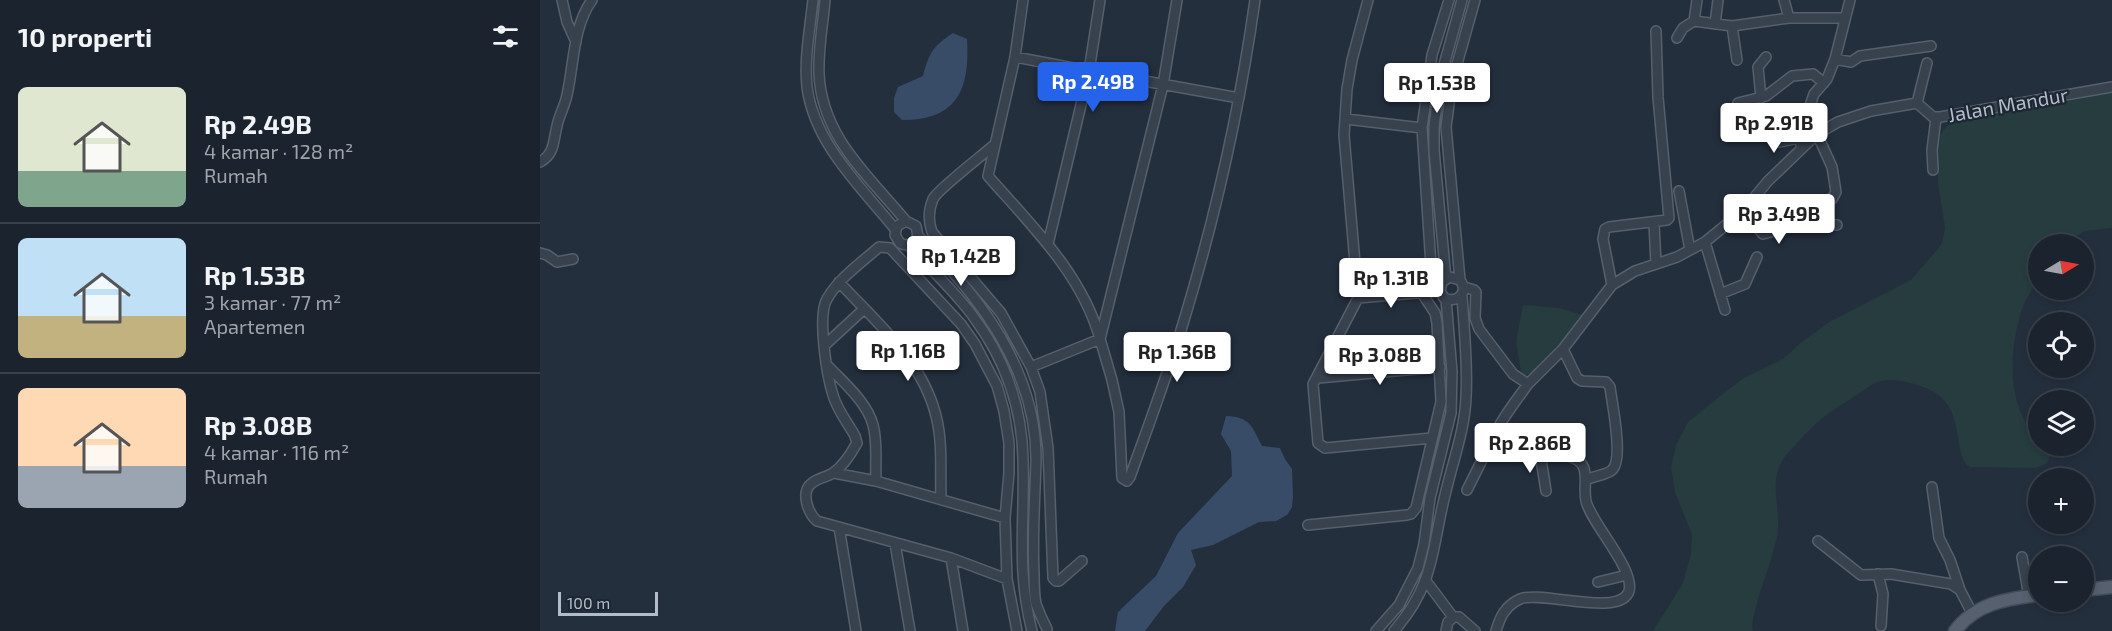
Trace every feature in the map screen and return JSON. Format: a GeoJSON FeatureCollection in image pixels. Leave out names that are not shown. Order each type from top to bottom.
{"type":"FeatureCollection","features":[{"type":"Feature","properties":{"kind":"main road"},"geometry":{"type":"LineString","coordinates":[[2094,589],[2112,587]]}},
{"type":"Feature","properties":{"kind":"main road"},"geometry":{"type":"LineString","coordinates":[[1955,631],[1972,613],[1996,603],[2028,597]]}},
{"type":"Feature","properties":{"kind":"street"},"geometry":{"type":"LineString","coordinates":[[561,0],[576,42]]}},
{"type":"Feature","properties":{"kind":"street"},"geometry":{"type":"LineString","coordinates":[[540,162],[550,154],[553,147],[557,124],[569,90],[576,42],[585,11],[592,0]]}},
{"type":"Feature","properties":{"kind":"street"},"geometry":{"type":"LineString","coordinates":[[813,0],[806,70],[811,106],[825,142],[895,230],[897,241],[908,245],[975,318],[1001,364],[1015,399],[1023,458],[1022,580],[1024,603],[1033,631],[1048,630],[1036,603],[1033,556],[1036,458],[1029,408],[1022,382],[1014,360],[995,327],[949,267],[918,236]]}},
{"type":"Feature","properties":{"kind":"street"},"geometry":{"type":"LineString","coordinates":[[825,0],[819,70],[823,104],[838,140],[909,222],[918,229],[918,236],[908,245]]}},
{"type":"Feature","properties":{"kind":"street"},"geometry":{"type":"LineString","coordinates":[[988,176],[1015,57],[1023,0]]}},
{"type":"Feature","properties":{"kind":"street"},"geometry":{"type":"LineString","coordinates":[[1048,244],[1089,71],[1100,0]]}},
{"type":"Feature","properties":{"kind":"street"},"geometry":{"type":"LineString","coordinates":[[1100,339],[1163,85],[1178,0]]}},
{"type":"Feature","properties":{"kind":"street"},"geometry":{"type":"LineString","coordinates":[[972,164],[988,176],[1048,244],[1081,293],[1096,327],[1116,394],[1122,478],[1127,481],[1184,320],[1214,209],[1239,98],[1255,0]]}},
{"type":"Feature","properties":{"kind":"street"},"geometry":{"type":"LineString","coordinates":[[1368,0],[1347,89],[1345,156],[1358,298],[1313,384],[1318,443],[1322,447],[1432,438]]}},
{"type":"Feature","properties":{"kind":"street"},"geometry":{"type":"LineString","coordinates":[[1421,292],[1431,266],[1422,128],[1432,55],[1449,0]]}},
{"type":"Feature","properties":{"kind":"street"},"geometry":{"type":"LineString","coordinates":[[1446,279],[1434,150],[1434,127],[1440,80],[1462,0]]}},
{"type":"Feature","properties":{"kind":"street"},"geometry":{"type":"LineString","coordinates":[[1394,631],[1410,613],[1426,581],[1436,544],[1443,500],[1466,399],[1462,288],[1446,127],[1452,82],[1475,0]]}},
{"type":"Feature","properties":{"kind":"street"},"geometry":{"type":"LineString","coordinates":[[1694,21],[1697,0]]}},
{"type":"Feature","properties":{"kind":"street"},"geometry":{"type":"LineString","coordinates":[[1715,24],[1718,0]]}},
{"type":"Feature","properties":{"kind":"street"},"geometry":{"type":"LineString","coordinates":[[1784,0],[1789,18]]}},
{"type":"Feature","properties":{"kind":"street"},"geometry":{"type":"LineString","coordinates":[[1802,148],[1799,138],[1814,94],[1829,75],[1835,60],[1850,0]]}},
{"type":"Feature","properties":{"kind":"street"},"geometry":{"type":"LineString","coordinates":[[1677,38],[1683,28],[1694,21],[1732,26],[1789,18],[1845,18]]}},
{"type":"Feature","properties":{"kind":"street"},"geometry":{"type":"LineString","coordinates":[[1732,26],[1737,60]]}},
{"type":"Feature","properties":{"kind":"street"},"geometry":{"type":"LineString","coordinates":[[1612,285],[1603,239],[1605,229],[1610,226],[1654,223],[1669,218],[1656,31]]}},
{"type":"Feature","properties":{"kind":"street"},"geometry":{"type":"LineString","coordinates":[[1835,60],[1851,62],[1860,56],[1931,46]]}},
{"type":"Feature","properties":{"kind":"street"},"geometry":{"type":"LineString","coordinates":[[1015,57],[1239,98]]}},
{"type":"Feature","properties":{"kind":"street"},"geometry":{"type":"LineString","coordinates":[[1761,98],[1758,67],[1766,57]]}},
{"type":"Feature","properties":{"kind":"street"},"geometry":{"type":"LineString","coordinates":[[1917,104],[1928,63]]}},
{"type":"Feature","properties":{"kind":"street"},"geometry":{"type":"LineString","coordinates":[[1738,103],[1761,98],[1771,93],[1792,76],[1814,74],[1824,83]]}},
{"type":"Feature","properties":{"kind":"street","name":"Jalan Mandur"},"geometry":{"type":"LineString","coordinates":[[1498,447],[1495,439],[1496,430],[1528,384],[1563,350],[1612,285],[1635,271],[1677,257],[1705,242],[1743,211],[1768,181],[1817,134],[1838,122],[1871,111],[1917,104],[1936,117],[2112,87]]}},
{"type":"Feature","properties":{"kind":"street"},"geometry":{"type":"LineString","coordinates":[[1933,170],[1932,150],[1936,117]]}},
{"type":"Feature","properties":{"kind":"street"},"geometry":{"type":"LineString","coordinates":[[1346,119],[1422,128]]}},
{"type":"Feature","properties":{"kind":"street"},"geometry":{"type":"LineString","coordinates":[[1771,125],[1780,142],[1799,138]]}},
{"type":"Feature","properties":{"kind":"street"},"geometry":{"type":"LineString","coordinates":[[1815,202],[1832,199],[1836,192],[1832,167],[1817,134]]}},
{"type":"Feature","properties":{"kind":"street"},"geometry":{"type":"LineString","coordinates":[[994,145],[935,196],[928,219],[932,232],[1001,314],[1031,366],[1042,398],[1048,448],[1053,578],[1059,581],[1082,561]]}},
{"type":"Feature","properties":{"kind":"street"},"geometry":{"type":"LineString","coordinates":[[1679,191],[1690,250]]}},
{"type":"Feature","properties":{"kind":"street"},"geometry":{"type":"LineString","coordinates":[[1743,211],[1763,234],[1800,224],[1837,225]]}},
{"type":"Feature","properties":{"kind":"street"},"geometry":{"type":"LineString","coordinates":[[895,230],[899,224],[920,218],[928,219]]}},
{"type":"Feature","properties":{"kind":"street"},"geometry":{"type":"LineString","coordinates":[[1654,223],[1656,264]]}},
{"type":"Feature","properties":{"kind":"street"},"geometry":{"type":"LineString","coordinates":[[1705,242],[1725,310]]}},
{"type":"Feature","properties":{"kind":"street"},"geometry":{"type":"LineString","coordinates":[[1007,579],[951,558],[813,518],[806,498],[807,490],[812,482],[834,473],[855,447],[857,440],[833,397],[825,345],[823,310],[826,301],[839,282],[879,247],[890,248],[961,324],[986,363],[997,386],[1009,443],[1005,518],[1007,579],[1017,631]]}},
{"type":"Feature","properties":{"kind":"street"},"geometry":{"type":"LineString","coordinates":[[540,253],[557,262],[573,259]]}},
{"type":"Feature","properties":{"kind":"street"},"geometry":{"type":"LineString","coordinates":[[1720,294],[1747,282],[1757,257]]}},
{"type":"Feature","properties":{"kind":"street"},"geometry":{"type":"LineString","coordinates":[[1376,631],[1399,606],[1418,568],[1424,544],[1430,498],[1451,413],[1452,372],[1446,299],[1440,291],[1442,282],[1455,277],[1462,288],[1476,292],[1475,318],[1479,329],[1513,374],[1528,384]]}},
{"type":"Feature","properties":{"kind":"street"},"geometry":{"type":"LineString","coordinates":[[839,282],[910,360],[931,398],[939,435],[941,499]]}},
{"type":"Feature","properties":{"kind":"street"},"geometry":{"type":"LineString","coordinates":[[1446,299],[1458,300],[1462,288]]}},
{"type":"Feature","properties":{"kind":"street"},"geometry":{"type":"LineString","coordinates":[[1358,298],[1440,291]]}},
{"type":"Feature","properties":{"kind":"street"},"geometry":{"type":"LineString","coordinates":[[1308,525],[1411,514],[1416,508],[1441,402],[1437,323],[1435,313],[1421,292]]}},
{"type":"Feature","properties":{"kind":"street"},"geometry":{"type":"LineString","coordinates":[[825,345],[864,309]]}},
{"type":"Feature","properties":{"kind":"street"},"geometry":{"type":"LineString","coordinates":[[1031,366],[1100,339]]}},
{"type":"Feature","properties":{"kind":"street"},"geometry":{"type":"LineString","coordinates":[[1563,350],[1577,378],[1582,381],[1606,382],[1610,387],[1617,463],[1611,471],[1586,480]]}},
{"type":"Feature","properties":{"kind":"street"},"geometry":{"type":"LineString","coordinates":[[828,366],[866,409],[871,418],[875,435],[876,481]]}},
{"type":"Feature","properties":{"kind":"street"},"geometry":{"type":"LineString","coordinates":[[1318,378],[1440,367]]}},
{"type":"Feature","properties":{"kind":"street"},"geometry":{"type":"LineString","coordinates":[[857,440],[875,435]]}},
{"type":"Feature","properties":{"kind":"street"},"geometry":{"type":"LineString","coordinates":[[1467,490],[1484,456],[1498,447],[1506,450],[1574,457],[1584,468],[1586,501],[1627,575],[1629,591],[1623,599],[1605,603],[1523,598],[1507,608],[1500,616],[1496,631]]}},
{"type":"Feature","properties":{"kind":"street"},"geometry":{"type":"LineString","coordinates":[[1540,453],[1546,491]]}},
{"type":"Feature","properties":{"kind":"street"},"geometry":{"type":"LineString","coordinates":[[834,473],[876,481],[1005,518]]}},
{"type":"Feature","properties":{"kind":"street"},"geometry":{"type":"LineString","coordinates":[[1932,487],[1939,538],[1972,613]]}},
{"type":"Feature","properties":{"kind":"street"},"geometry":{"type":"LineString","coordinates":[[839,527],[856,631]]}},
{"type":"Feature","properties":{"kind":"street"},"geometry":{"type":"LineString","coordinates":[[1818,541],[1856,573],[1866,576],[1878,574],[1945,582],[1960,590]]}},
{"type":"Feature","properties":{"kind":"street"},"geometry":{"type":"LineString","coordinates":[[895,543],[910,631]]}},
{"type":"Feature","properties":{"kind":"street"},"geometry":{"type":"LineString","coordinates":[[2022,557],[2028,576]]}},
{"type":"Feature","properties":{"kind":"street"},"geometry":{"type":"LineString","coordinates":[[951,558],[963,631]]}},
{"type":"Feature","properties":{"kind":"street"},"geometry":{"type":"LineString","coordinates":[[1878,574],[1883,594],[1881,626]]}},
{"type":"Feature","properties":{"kind":"street"},"geometry":{"type":"LineString","coordinates":[[1598,582],[1627,575]]}},
{"type":"Feature","properties":{"kind":"street"},"geometry":{"type":"LineString","coordinates":[[1426,581],[1453,617]]}},
{"type":"Feature","properties":{"kind":"street"},"geometry":{"type":"LineString","coordinates":[[1446,631],[1448,622],[1453,617],[1459,617],[1475,631]]}},
{"type":"Feature","properties":{"kind":"green space"},"geometry":{"type":"Polygon","coordinates":[[[2112,92],[2112,228],[2085,231],[2080,234],[2028,234],[2028,297],[2018,322],[2013,375],[2015,393],[2028,426],[2028,456],[2050,456],[2047,462],[2034,468],[1970,467],[1964,461],[1961,452],[1954,417],[1939,396],[1915,384],[1892,380],[1875,383],[1819,421],[1781,463],[1776,480],[1778,533],[1754,615],[1753,631],[1653,631],[1683,583],[1691,554],[1692,535],[1675,492],[1671,467],[1676,445],[1688,422],[1744,378],[1783,359],[1831,321],[1911,280],[1942,243],[1945,228],[1938,182],[1938,145],[1940,135],[1948,125],[1974,116],[2061,103],[2112,92]]]}},
{"type":"Feature","properties":{"kind":"green space"},"geometry":{"type":"Polygon","coordinates":[[[1523,305],[1559,308],[1586,316],[1552,360],[1525,375],[1521,372],[1516,341],[1523,305]]]}},
{"type":"Feature","properties":{"kind":"water"},"geometry":{"type":"Polygon","coordinates":[[[953,33],[967,39],[966,73],[956,99],[948,108],[936,115],[902,120],[894,112],[894,98],[898,87],[923,76],[927,61],[933,51],[953,33]]]}},
{"type":"Feature","properties":{"kind":"water"},"geometry":{"type":"Polygon","coordinates":[[[1226,416],[1241,418],[1250,424],[1262,446],[1280,448],[1292,469],[1292,507],[1287,515],[1276,521],[1259,522],[1213,545],[1191,550],[1196,565],[1183,587],[1164,606],[1145,631],[1115,631],[1118,612],[1156,576],[1178,533],[1232,476],[1231,451],[1221,434],[1226,416]]]}}]}
